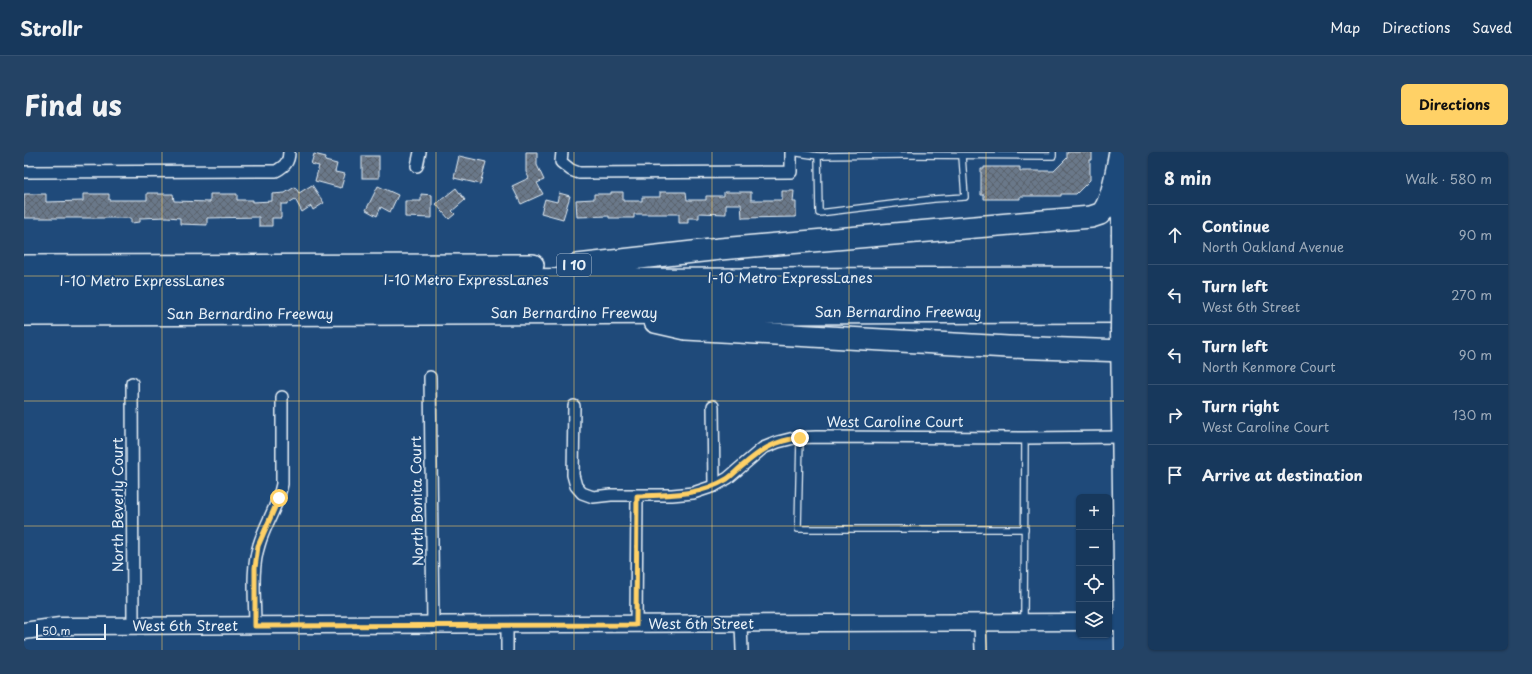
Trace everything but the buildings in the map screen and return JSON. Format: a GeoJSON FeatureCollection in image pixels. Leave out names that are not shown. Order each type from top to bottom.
{"type":"FeatureCollection","features":[{"type":"Feature","properties":{"kind":"highway"},"geometry":{"type":"LineString","coordinates":[[577,265],[720,249],[1091,218],[1099,214],[1106,206],[1112,190],[1120,152]]}},
{"type":"Feature","properties":{"kind":"highway","name":"I 10"},"geometry":{"type":"LineString","coordinates":[[24,266],[1124,263]]}},
{"type":"Feature","properties":{"kind":"highway","name":"I-10 Metro ExpressLanes"},"geometry":{"type":"LineString","coordinates":[[24,281],[1124,278]]}},
{"type":"Feature","properties":{"kind":"highway","name":"I-10 Metro ExpressLanes"},"geometry":{"type":"LineString","coordinates":[[24,299],[1124,296]]}},
{"type":"Feature","properties":{"kind":"highway"},"geometry":{"type":"LineString","coordinates":[[616,313],[686,328],[1008,347],[1122,351]]}},
{"type":"Feature","properties":{"kind":"highway","name":"San Bernardino Freeway"},"geometry":{"type":"LineString","coordinates":[[24,315],[616,313],[1122,321]]}},
{"type":"Feature","properties":{"kind":"main road"},"geometry":{"type":"LineString","coordinates":[[1120,152],[1122,437],[1119,622],[1124,650]]}},
{"type":"Feature","properties":{"kind":"street"},"geometry":{"type":"LineString","coordinates":[[24,172],[276,171],[284,167],[289,159],[289,152]]}},
{"type":"Feature","properties":{"kind":"street"},"geometry":{"type":"LineString","coordinates":[[418,166],[420,152]]}},
{"type":"Feature","properties":{"kind":"street"},"geometry":{"type":"LineString","coordinates":[[562,152],[562,162],[571,170],[579,173],[791,172],[791,152]]}},
{"type":"Feature","properties":{"kind":"street","name":"North Bonita Court"},"geometry":{"type":"LineString","coordinates":[[430,377],[433,625]]}},
{"type":"Feature","properties":{"kind":"street","name":"North Beverly Court"},"geometry":{"type":"LineString","coordinates":[[132,383],[133,626]]}},
{"type":"Feature","properties":{"kind":"street"},"geometry":{"type":"LineString","coordinates":[[255,626],[255,568],[258,546],[279,498],[282,484],[282,396]]}},
{"type":"Feature","properties":{"kind":"street","name":"West Caroline Court"},"geometry":{"type":"LineString","coordinates":[[574,406],[573,475],[576,486],[582,493],[593,497],[611,495],[637,496],[693,493],[714,486],[728,478],[764,448],[778,442],[800,438],[1122,437]]}},
{"type":"Feature","properties":{"kind":"street"},"geometry":{"type":"LineString","coordinates":[[713,406],[714,486]]}},
{"type":"Feature","properties":{"kind":"street"},"geometry":{"type":"LineString","coordinates":[[636,625],[637,496]]}},
{"type":"Feature","properties":{"kind":"street","name":"West 6th Street"},"geometry":{"type":"LineString","coordinates":[[24,620],[60,626]]}},
{"type":"Feature","properties":{"kind":"street","name":"West 6th Street"},"geometry":{"type":"LineString","coordinates":[[24,631],[60,626],[636,625],[1076,622]]}},
{"type":"Feature","properties":{"kind":"street"},"geometry":{"type":"LineString","coordinates":[[980,623],[981,650]]}},
{"type":"Feature","properties":{"kind":"street"},"geometry":{"type":"LineString","coordinates":[[741,624],[742,650]]}},
{"type":"Feature","properties":{"kind":"street"},"geometry":{"type":"LineString","coordinates":[[507,625],[507,650]]}},
{"type":"Feature","properties":{"kind":"lane"},"geometry":{"type":"LineString","coordinates":[[791,152],[818,156],[962,156],[1024,154],[1053,156],[1053,152]]}},
{"type":"Feature","properties":{"kind":"lane"},"geometry":{"type":"LineString","coordinates":[[818,156],[819,213],[934,199],[965,197],[962,156]]}},
{"type":"Feature","properties":{"kind":"lane"},"geometry":{"type":"LineString","coordinates":[[800,438],[798,529],[1025,529]]}},
{"type":"Feature","properties":{"kind":"lane"},"geometry":{"type":"LineString","coordinates":[[1024,623],[1025,438]]}},
{"type":"Feature","properties":{"kind":"route"},"geometry":{"type":"LineString","coordinates":[[279,498],[258,546],[255,568],[255,626],[636,625],[637,496],[693,493],[714,486],[728,478],[764,448],[778,442],[800,438]]}}]}
